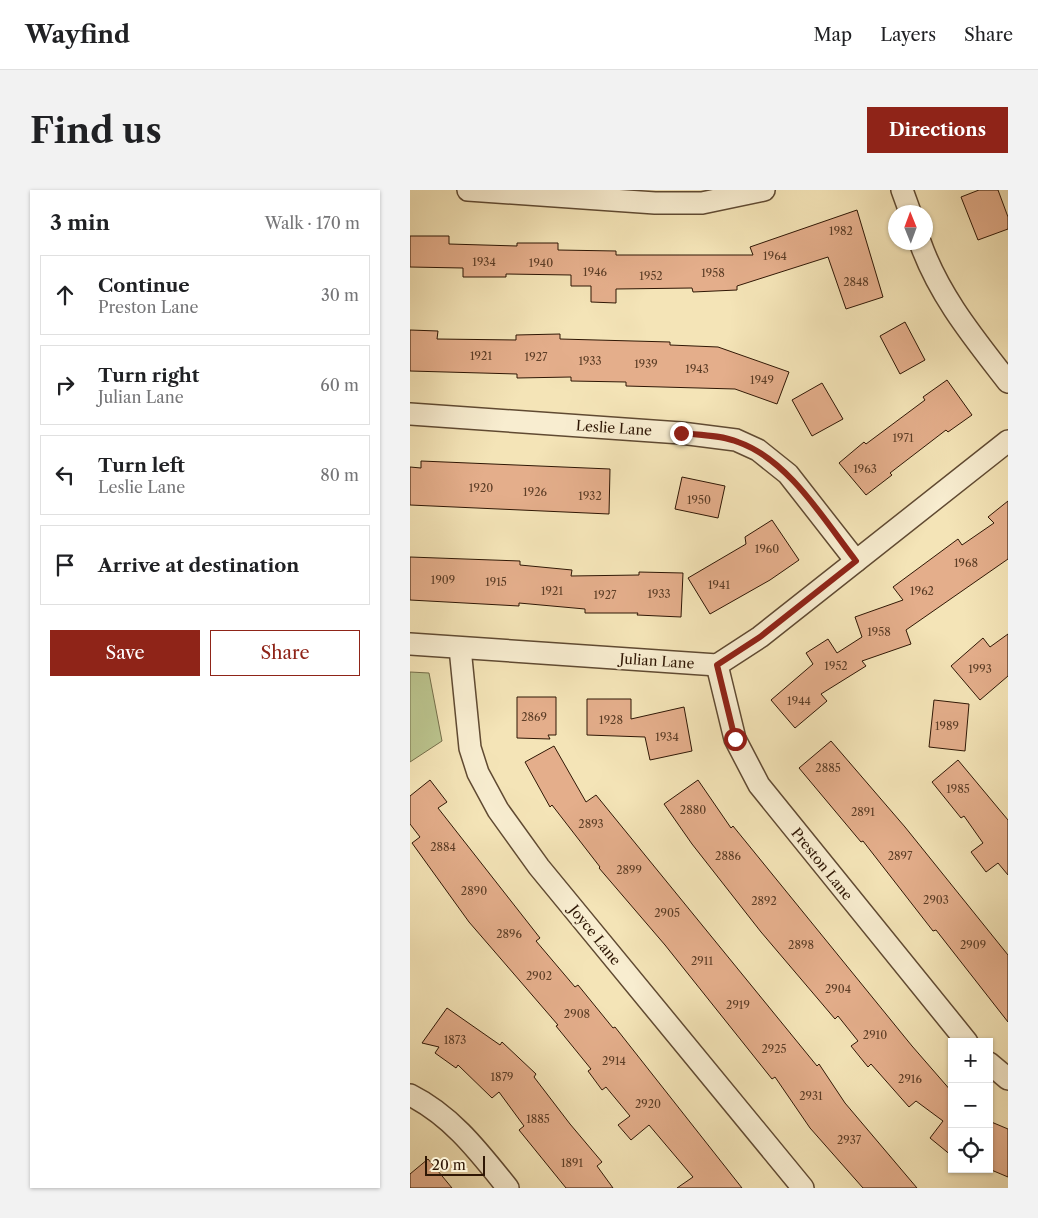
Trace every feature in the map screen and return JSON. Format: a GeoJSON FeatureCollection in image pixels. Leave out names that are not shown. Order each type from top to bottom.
{"type":"FeatureCollection","features":[{"type":"Feature","properties":{"kind":"street"},"geometry":{"type":"LineString","coordinates":[[468,190],[654,203],[702,202],[764,190]]}},
{"type":"Feature","properties":{"kind":"street"},"geometry":{"type":"LineString","coordinates":[[902,190],[907,205]]}},
{"type":"Feature","properties":{"kind":"street"},"geometry":{"type":"LineString","coordinates":[[924,250],[941,289],[958,318],[1008,382]]}},
{"type":"Feature","properties":{"kind":"street","name":"Leslie Lane"},"geometry":{"type":"LineString","coordinates":[[410,414],[681,433],[736,440],[758,450],[788,474],[856,561]]}},
{"type":"Feature","properties":{"kind":"street"},"geometry":{"type":"LineString","coordinates":[[717,665],[760,637],[1008,441]]}},
{"type":"Feature","properties":{"kind":"street","name":"Julian Lane"},"geometry":{"type":"LineString","coordinates":[[410,644],[717,665]]}},
{"type":"Feature","properties":{"kind":"street","name":"Joyce Lane"},"geometry":{"type":"LineString","coordinates":[[460,648],[470,748],[478,773],[498,810],[540,867],[803,1188]]}},
{"type":"Feature","properties":{"kind":"street","name":"Preston Lane"},"geometry":{"type":"LineString","coordinates":[[717,665],[735,739],[759,785],[964,1038]]}},
{"type":"Feature","properties":{"kind":"street"},"geometry":{"type":"LineString","coordinates":[[993,1066],[1008,1079]]}},
{"type":"Feature","properties":{"kind":"street"},"geometry":{"type":"LineString","coordinates":[[410,1094],[424,1102],[462,1131],[508,1188]]}},
{"type":"Feature","properties":{"kind":"green space"},"geometry":{"type":"Polygon","coordinates":[[[410,672],[429,673],[442,741],[410,762],[410,672]]]}},
{"type":"Feature","properties":{"kind":"building"},"geometry":{"type":"Polygon","coordinates":[[[979,190],[998,190],[1008,217],[1008,229],[978,240],[961,197],[979,190]]]}},
{"type":"Feature","properties":{"kind":"building"},"geometry":{"type":"Polygon","coordinates":[[[857,210],[883,297],[846,309],[828,257],[737,286],[737,290],[693,292],[692,288],[616,289],[616,303],[591,302],[591,286],[571,286],[571,275],[506,274],[506,277],[463,277],[463,268],[410,267],[410,236],[449,236],[449,244],[517,246],[517,243],[558,243],[558,250],[616,251],[616,255],[753,255],[750,247],[857,210]]]}},
{"type":"Feature","properties":{"kind":"building"},"geometry":{"type":"Polygon","coordinates":[[[905,322],[925,360],[900,374],[880,336],[905,322]]]}},
{"type":"Feature","properties":{"kind":"building"},"geometry":{"type":"Polygon","coordinates":[[[410,330],[438,331],[437,339],[516,340],[516,335],[560,334],[560,339],[670,342],[670,345],[718,347],[789,372],[777,404],[735,389],[626,386],[626,382],[571,381],[571,377],[517,378],[517,374],[410,371],[410,330]]]}},
{"type":"Feature","properties":{"kind":"building"},"geometry":{"type":"Polygon","coordinates":[[[947,380],[972,415],[948,432],[946,430],[890,473],[892,475],[866,495],[839,463],[864,442],[866,444],[925,400],[923,397],[947,380]]]}},
{"type":"Feature","properties":{"kind":"building"},"geometry":{"type":"Polygon","coordinates":[[[822,383],[843,419],[812,436],[792,400],[822,383]]]}},
{"type":"Feature","properties":{"kind":"building"},"geometry":{"type":"Polygon","coordinates":[[[421,461],[610,469],[609,514],[410,505],[410,467],[421,468],[421,461]]]}},
{"type":"Feature","properties":{"kind":"building"},"geometry":{"type":"Polygon","coordinates":[[[682,477],[725,486],[718,518],[675,509],[682,477]]]}},
{"type":"Feature","properties":{"kind":"building"},"geometry":{"type":"Polygon","coordinates":[[[1008,501],[1008,559],[906,630],[911,644],[862,661],[866,666],[821,694],[827,701],[795,728],[771,700],[813,664],[806,653],[828,639],[837,653],[862,637],[855,617],[903,600],[893,587],[958,539],[962,545],[994,523],[988,517],[1008,501]]]}},
{"type":"Feature","properties":{"kind":"building"},"geometry":{"type":"Polygon","coordinates":[[[772,520],[799,560],[770,580],[710,614],[688,578],[746,544],[745,537],[772,520]]]}},
{"type":"Feature","properties":{"kind":"building"},"geometry":{"type":"Polygon","coordinates":[[[410,557],[520,561],[520,565],[572,570],[571,576],[639,575],[639,572],[683,573],[681,617],[637,615],[638,613],[585,613],[585,609],[519,603],[519,606],[410,600],[410,557]]]}},
{"type":"Feature","properties":{"kind":"building"},"geometry":{"type":"Polygon","coordinates":[[[1008,634],[1008,676],[980,700],[951,666],[983,638],[990,647],[1008,634]]]}},
{"type":"Feature","properties":{"kind":"building"},"geometry":{"type":"Polygon","coordinates":[[[517,697],[556,697],[556,735],[548,735],[550,739],[517,738],[517,697]]]}},
{"type":"Feature","properties":{"kind":"building"},"geometry":{"type":"Polygon","coordinates":[[[587,699],[631,699],[631,719],[684,707],[692,751],[650,760],[645,737],[587,735],[587,699]]]}},
{"type":"Feature","properties":{"kind":"building"},"geometry":{"type":"Polygon","coordinates":[[[934,700],[969,704],[965,751],[929,747],[934,700]]]}},
{"type":"Feature","properties":{"kind":"building"},"geometry":{"type":"Polygon","coordinates":[[[831,741],[905,827],[1008,955],[1008,1022],[936,930],[933,931],[863,841],[861,842],[799,768],[831,741]]]}},
{"type":"Feature","properties":{"kind":"building"},"geometry":{"type":"Polygon","coordinates":[[[554,746],[586,802],[596,795],[817,1066],[819,1064],[845,1103],[917,1188],[863,1188],[810,1128],[775,1077],[772,1079],[665,945],[599,868],[552,805],[550,807],[525,762],[554,746]]]}},
{"type":"Feature","properties":{"kind":"building"},"geometry":{"type":"Polygon","coordinates":[[[958,760],[1008,820],[1008,875],[998,863],[986,872],[971,852],[983,843],[964,816],[961,818],[932,782],[958,760]]]}},
{"type":"Feature","properties":{"kind":"building"},"geometry":{"type":"Polygon","coordinates":[[[430,780],[447,802],[438,808],[540,938],[536,941],[575,987],[578,985],[613,1028],[615,1027],[742,1188],[677,1188],[693,1177],[649,1125],[631,1140],[618,1125],[630,1116],[606,1087],[602,1090],[588,1071],[591,1069],[556,1026],[558,1025],[469,922],[412,843],[420,837],[410,824],[410,796],[430,780]]]}},
{"type":"Feature","properties":{"kind":"building"},"geometry":{"type":"Polygon","coordinates":[[[698,780],[731,828],[733,826],[912,1046],[948,1087],[948,1153],[930,1138],[943,1121],[916,1101],[909,1107],[871,1064],[868,1067],[851,1046],[858,1041],[838,1016],[835,1019],[761,932],[692,844],[664,804],[698,780]]]}},
{"type":"Feature","properties":{"kind":"building"},"geometry":{"type":"Polygon","coordinates":[[[447,1008],[500,1045],[502,1042],[536,1074],[534,1077],[602,1162],[597,1166],[613,1188],[566,1188],[519,1130],[524,1126],[499,1092],[492,1098],[458,1065],[456,1068],[435,1053],[439,1047],[422,1043],[447,1008]]]}},
{"type":"Feature","properties":{"kind":"building"},"geometry":{"type":"Polygon","coordinates":[[[993,1123],[1008,1129],[1008,1177],[993,1171],[993,1123]]]}},
{"type":"Feature","properties":{"kind":"building"},"geometry":{"type":"Polygon","coordinates":[[[428,1159],[452,1188],[410,1188],[410,1174],[428,1159]]]}},
{"type":"Feature","properties":{"kind":"route"},"geometry":{"type":"LineString","coordinates":[[681,433],[736,440],[758,450],[788,474],[856,561],[760,637],[717,665],[735,739]]}}]}
